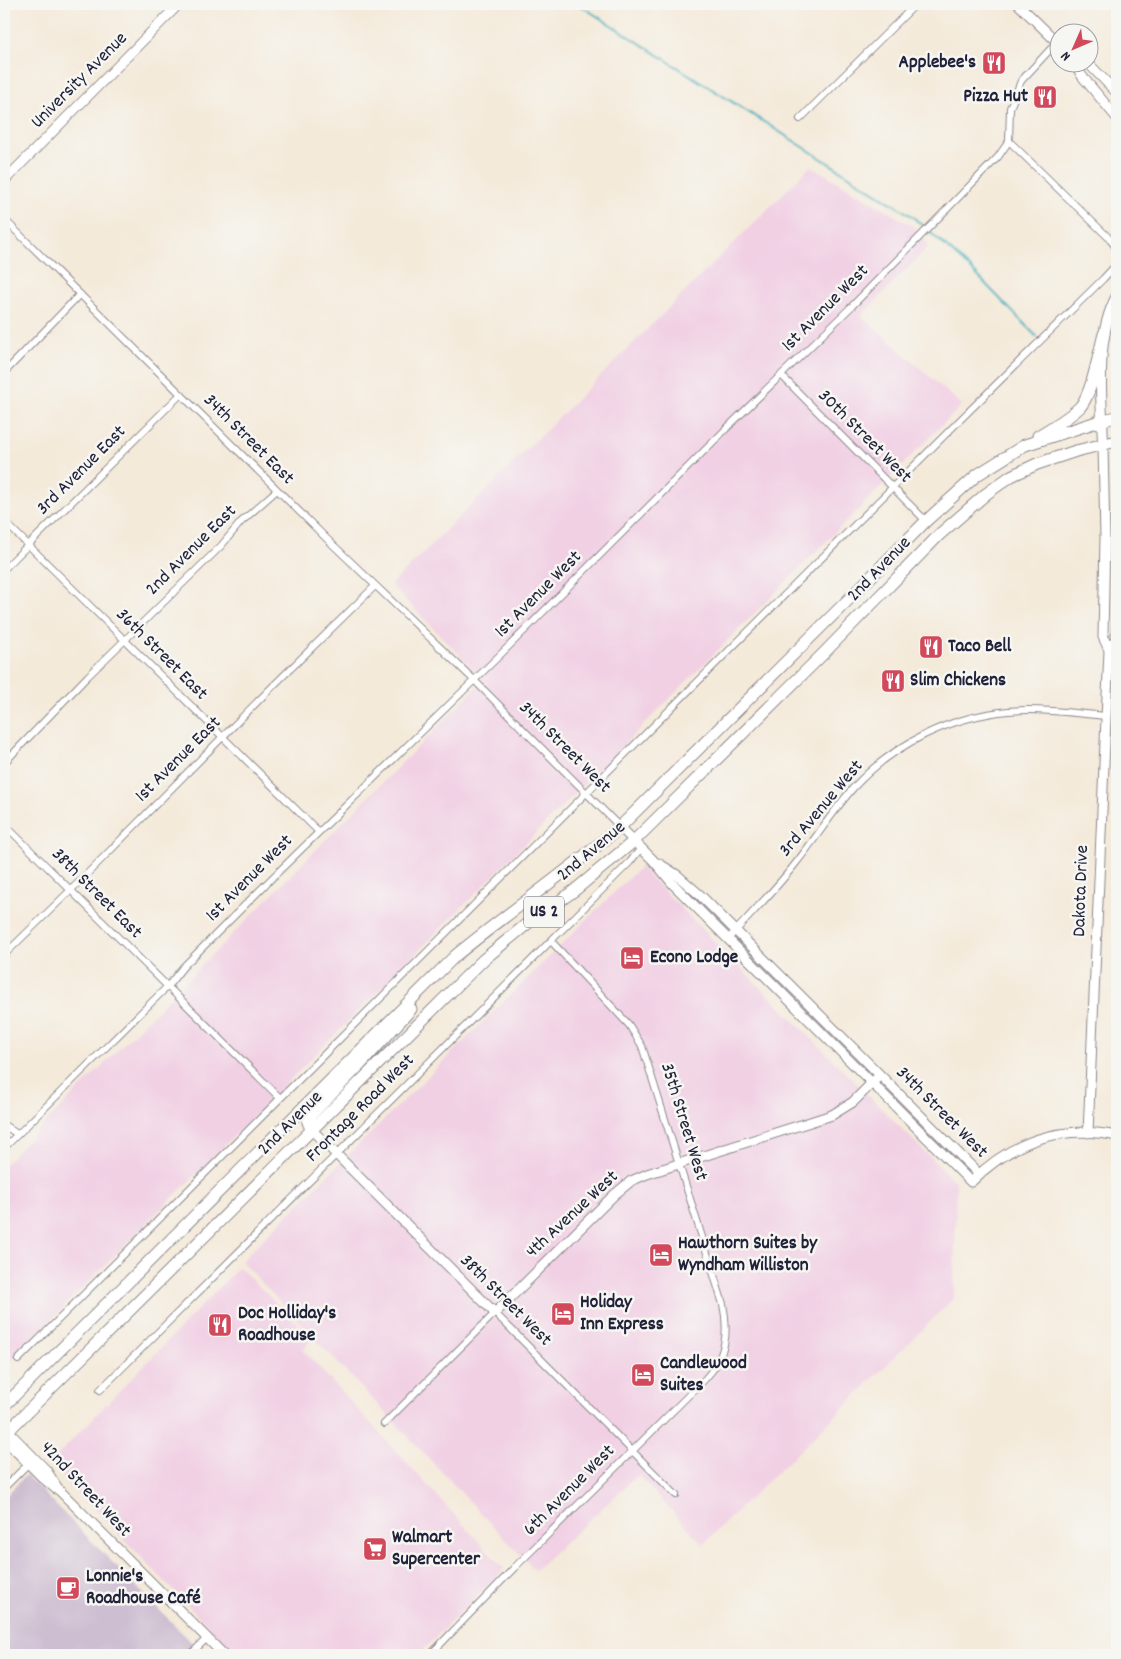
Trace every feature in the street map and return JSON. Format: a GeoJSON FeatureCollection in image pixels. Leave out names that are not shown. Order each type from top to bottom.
{"type":"FeatureCollection","features":[{"type":"Feature","properties":{"kind":"highway"},"geometry":{"type":"LineString","coordinates":[[1025,445],[1068,416],[1083,402],[1088,392],[1104,334]]}},
{"type":"Feature","properties":{"kind":"highway","name":"2nd Avenue"},"geometry":{"type":"LineString","coordinates":[[4,1406],[454,956],[584,858],[620,827],[926,521],[977,475],[1025,445],[1117,417]]}},
{"type":"Feature","properties":{"kind":"highway","name":"2nd Avenue"},"geometry":{"type":"LineString","coordinates":[[5,1433],[483,960],[527,924],[638,844],[940,534],[986,494],[1011,476],[1076,450],[1117,441]]}},
{"type":"Feature","properties":{"kind":"highway"},"geometry":{"type":"LineString","coordinates":[[311,1129],[308,1122],[311,1115],[483,933]]}},
{"type":"Feature","properties":{"kind":"highway"},"geometry":{"type":"LineString","coordinates":[[4,1396],[66,1335],[102,1308]]}},
{"type":"Feature","properties":{"kind":"main road"},"geometry":{"type":"LineString","coordinates":[[1103,445],[1101,353],[1107,317],[1117,296]]}},
{"type":"Feature","properties":{"kind":"street","name":"University Avenue"},"geometry":{"type":"LineString","coordinates":[[4,181],[179,4]]}},
{"type":"Feature","properties":{"kind":"street"},"geometry":{"type":"LineString","coordinates":[[800,118],[916,4]]}},
{"type":"Feature","properties":{"kind":"street"},"geometry":{"type":"LineString","coordinates":[[1018,4],[1048,33]]}},
{"type":"Feature","properties":{"kind":"street"},"geometry":{"type":"LineString","coordinates":[[1048,53],[1021,81],[1014,94],[1010,108],[1009,141],[1108,237],[1117,252]]}},
{"type":"Feature","properties":{"kind":"street"},"geometry":{"type":"LineString","coordinates":[[1080,72],[1117,118]]}},
{"type":"Feature","properties":{"kind":"street"},"geometry":{"type":"LineString","coordinates":[[1097,72],[1117,93]]}},
{"type":"Feature","properties":{"kind":"street","name":"1st Avenue West"},"geometry":{"type":"LineString","coordinates":[[4,1148],[168,986],[183,967],[852,306],[998,157],[1009,141]]}},
{"type":"Feature","properties":{"kind":"street","name":"34th Street East"},"geometry":{"type":"LineString","coordinates":[[4,219],[277,490],[474,680]]}},
{"type":"Feature","properties":{"kind":"street"},"geometry":{"type":"LineString","coordinates":[[18,1360],[1088,294],[1116,265],[1117,259]]}},
{"type":"Feature","properties":{"kind":"street"},"geometry":{"type":"LineString","coordinates":[[4,373],[80,294]]}},
{"type":"Feature","properties":{"kind":"street","name":"30th Street West"},"geometry":{"type":"LineString","coordinates":[[781,375],[926,521]]}},
{"type":"Feature","properties":{"kind":"street","name":"3rd Avenue East"},"geometry":{"type":"LineString","coordinates":[[4,569],[181,394]]}},
{"type":"Feature","properties":{"kind":"street","name":"Dakota Drive"},"geometry":{"type":"LineString","coordinates":[[1088,1133],[1109,650],[1103,637],[1105,538],[1103,445]]}},
{"type":"Feature","properties":{"kind":"street","name":"2nd Avenue East"},"geometry":{"type":"LineString","coordinates":[[4,763],[220,546],[241,522],[277,490]]}},
{"type":"Feature","properties":{"kind":"street","name":"36th Street East"},"geometry":{"type":"LineString","coordinates":[[4,520],[247,763],[319,832]]}},
{"type":"Feature","properties":{"kind":"street","name":"1st Avenue East"},"geometry":{"type":"LineString","coordinates":[[4,955],[376,586]]}},
{"type":"Feature","properties":{"kind":"street","name":"Dakota Drive"},"geometry":{"type":"LineString","coordinates":[[1109,650],[1116,638],[1117,619]]}},
{"type":"Feature","properties":{"kind":"street","name":"34th Street West"},"geometry":{"type":"LineString","coordinates":[[474,680],[638,844],[672,883],[971,1182],[979,1174],[736,930],[688,884],[653,860]]}},
{"type":"Feature","properties":{"kind":"street","name":"3rd Avenue West"},"geometry":{"type":"LineString","coordinates":[[728,939],[787,874],[854,788],[873,769],[906,745],[930,732],[959,720],[992,713],[1034,710],[1106,716]]}},
{"type":"Feature","properties":{"kind":"street","name":"38th Street East"},"geometry":{"type":"LineString","coordinates":[[4,824],[168,986]]}},
{"type":"Feature","properties":{"kind":"street","name":"Frontage Road West"},"geometry":{"type":"LineString","coordinates":[[100,1390],[630,862],[638,844]]}},
{"type":"Feature","properties":{"kind":"street","name":"35th Street West"},"geometry":{"type":"LineString","coordinates":[[550,940],[624,1020],[638,1038],[648,1061],[723,1304],[727,1324],[725,1343]]}},
{"type":"Feature","properties":{"kind":"street"},"geometry":{"type":"LineString","coordinates":[[168,986],[280,1098]]}},
{"type":"Feature","properties":{"kind":"street","name":"4th Avenue West"},"geometry":{"type":"LineString","coordinates":[[384,1424],[619,1190],[639,1177],[832,1116],[847,1107],[880,1075]]}},
{"type":"Feature","properties":{"kind":"street"},"geometry":{"type":"LineString","coordinates":[[4,1125],[17,1134]]}},
{"type":"Feature","properties":{"kind":"street","name":"38th Street West"},"geometry":{"type":"LineString","coordinates":[[311,1129],[676,1496]]}},
{"type":"Feature","properties":{"kind":"street"},"geometry":{"type":"LineString","coordinates":[[979,1174],[1006,1153],[1027,1143],[1061,1134],[1088,1133],[1117,1136]]}},
{"type":"Feature","properties":{"kind":"street","name":"6th Avenue West"},"geometry":{"type":"LineString","coordinates":[[430,1655],[514,1568],[708,1375],[725,1343]]}},
{"type":"Feature","properties":{"kind":"street"},"geometry":{"type":"LineString","coordinates":[[5,1433],[28,1464],[59,1490]]}},
{"type":"Feature","properties":{"kind":"street","name":"42nd Street West"},"geometry":{"type":"LineString","coordinates":[[5,1433],[46,1470],[59,1490],[224,1655]]}},
{"type":"Feature","properties":{"kind":"street"},"geometry":{"type":"LineString","coordinates":[[4,1488],[28,1464]]}},
{"type":"Feature","properties":{"kind":"street"},"geometry":{"type":"LineString","coordinates":[[190,1655],[207,1638]]}},
{"type":"Feature","properties":{"kind":"shaded area"},"geometry":{"type":"Polygon","coordinates":[[[811,166],[914,227],[929,246],[861,316],[962,405],[4,1367],[4,1165],[484,680],[391,585],[811,166]]]}},
{"type":"Feature","properties":{"kind":"shaded area"},"geometry":{"type":"Polygon","coordinates":[[[640,867],[956,1183],[954,1298],[703,1544],[638,1475],[535,1570],[241,1261],[640,867]]]}},
{"type":"Feature","properties":{"kind":"shaded area"},"geometry":{"type":"Polygon","coordinates":[[[239,1267],[312,1338],[303,1350],[504,1569],[418,1655],[236,1655],[50,1463],[239,1267]]]}},
{"type":"Feature","properties":{"kind":"shaded area"},"geometry":{"type":"Polygon","coordinates":[[[26,1475],[204,1655],[4,1655],[4,1498],[26,1475]]]}},
{"type":"Feature","properties":{"kind":"waterway"},"geometry":{"type":"LineString","coordinates":[[578,4],[912,216],[924,227]]}},
{"type":"Feature","properties":{"kind":"waterway"},"geometry":{"type":"LineString","coordinates":[[929,231],[974,272],[1036,336]]}},
{"type":"Feature","properties":{"kind":"place","name":"Applebee's"},"geometry":{"type":"Point","coordinates":[994,63]}},
{"type":"Feature","properties":{"kind":"place","name":"Pizza Hut"},"geometry":{"type":"Point","coordinates":[1045,97]}},
{"type":"Feature","properties":{"kind":"place","name":"Taco Bell"},"geometry":{"type":"Point","coordinates":[931,647]}},
{"type":"Feature","properties":{"kind":"place","name":"Slim Chickens"},"geometry":{"type":"Point","coordinates":[893,681]}},
{"type":"Feature","properties":{"kind":"place","name":"Econo Lodge"},"geometry":{"type":"Point","coordinates":[632,958]}},
{"type":"Feature","properties":{"kind":"place","name":"Hawthorn Suites by Wyndham Williston"},"geometry":{"type":"Point","coordinates":[661,1255]}},
{"type":"Feature","properties":{"kind":"place","name":"Holiday Inn Express"},"geometry":{"type":"Point","coordinates":[563,1314]}},
{"type":"Feature","properties":{"kind":"place","name":"Doc Holliday's Roadhouse"},"geometry":{"type":"Point","coordinates":[220,1325]}},
{"type":"Feature","properties":{"kind":"place","name":"Candlewood Suites"},"geometry":{"type":"Point","coordinates":[643,1375]}},
{"type":"Feature","properties":{"kind":"place","name":"Walmart Supercenter"},"geometry":{"type":"Point","coordinates":[375,1549]}},
{"type":"Feature","properties":{"kind":"place","name":"Lonnie's Roadhouse Café"},"geometry":{"type":"Point","coordinates":[68,1588]}}]}
